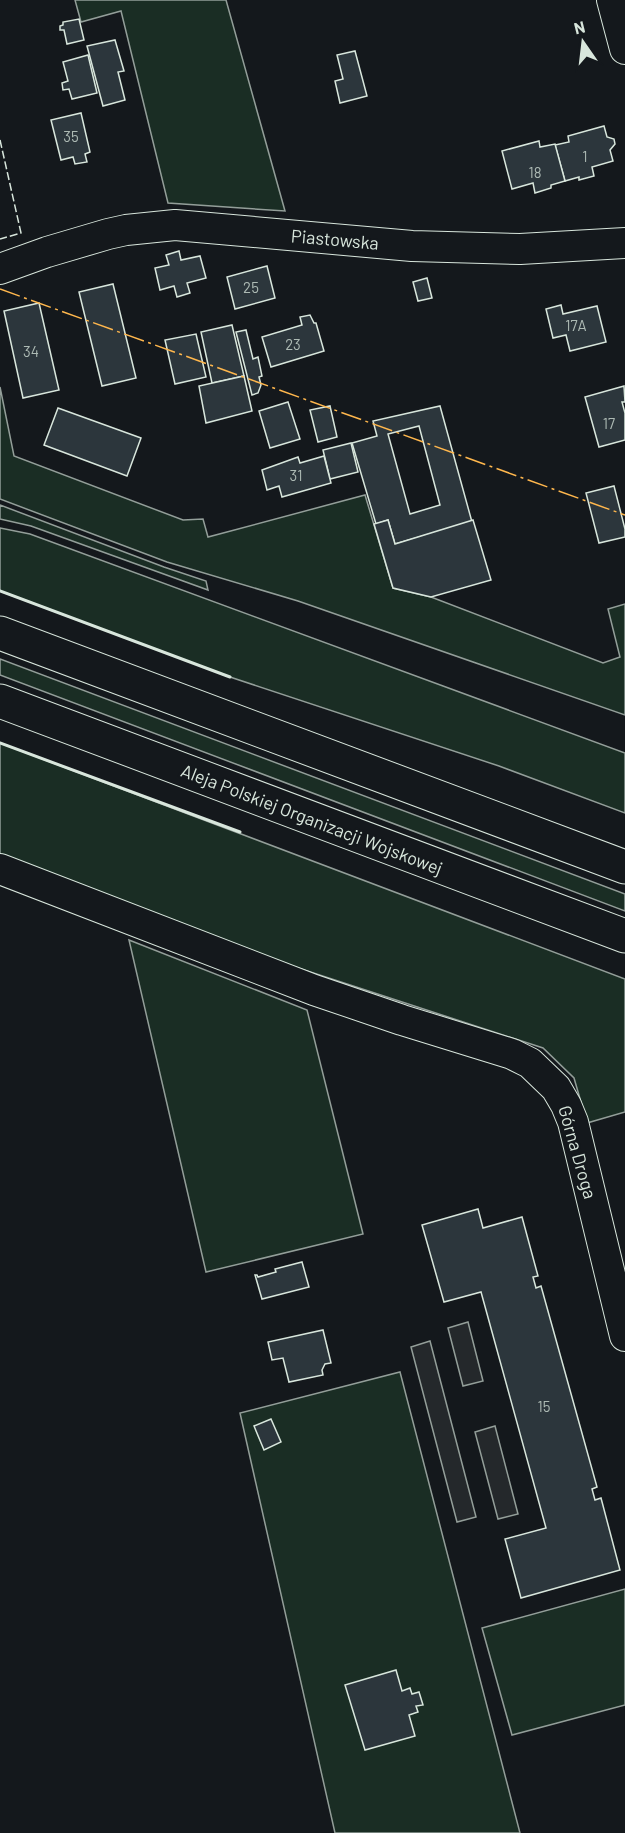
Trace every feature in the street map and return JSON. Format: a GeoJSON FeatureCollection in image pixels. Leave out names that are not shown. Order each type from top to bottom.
{"type":"FeatureCollection","features":[{"type":"Feature","properties":{"kind":"highway"},"geometry":{"type":"LineString","coordinates":[[0,633],[625,867]]}},
{"type":"Feature","properties":{"kind":"highway","name":"Aleja Polskiej Organizacji Wojskowej"},"geometry":{"type":"LineString","coordinates":[[0,701],[625,936]]}},
{"type":"Feature","properties":{"kind":"street"},"geometry":{"type":"LineString","coordinates":[[612,0],[625,49]]}},
{"type":"Feature","properties":{"kind":"street","name":"Piastowska"},"geometry":{"type":"LineString","coordinates":[[0,269],[48,252],[126,230],[175,225],[412,246],[520,249],[625,243]]}},
{"type":"Feature","properties":{"kind":"street","name":"Górna Droga"},"geometry":{"type":"LineString","coordinates":[[0,869],[314,990],[512,1054],[530,1063],[556,1088],[573,1122],[625,1336]]}},
{"type":"Feature","properties":{"kind":"green space"},"geometry":{"type":"Polygon","coordinates":[[[75,0],[226,0],[285,211],[168,203],[121,11],[81,22],[75,0]]]}},
{"type":"Feature","properties":{"kind":"green space"},"geometry":{"type":"Polygon","coordinates":[[[0,387],[14,456],[183,520],[203,519],[208,537],[365,495],[393,588],[431,597],[603,663],[620,657],[608,609],[625,604],[625,715],[298,601],[167,562],[0,499],[0,387]]]}},
{"type":"Feature","properties":{"kind":"green space"},"geometry":{"type":"Polygon","coordinates":[[[0,505],[206,581],[208,590],[31,526],[0,519],[0,505]]]}},
{"type":"Feature","properties":{"kind":"green space"},"geometry":{"type":"Polygon","coordinates":[[[0,528],[30,534],[625,753],[625,813],[499,766],[230,677],[0,591],[0,528]]]}},
{"type":"Feature","properties":{"kind":"green space"},"geometry":{"type":"Polygon","coordinates":[[[0,659],[625,894],[625,911],[0,675],[0,659]]]}},
{"type":"Feature","properties":{"kind":"green space"},"geometry":{"type":"Polygon","coordinates":[[[0,743],[625,979],[625,1112],[587,1123],[574,1078],[543,1048],[249,952],[0,858],[0,743]]]}},
{"type":"Feature","properties":{"kind":"green space"},"geometry":{"type":"Polygon","coordinates":[[[129,940],[307,1010],[363,1234],[206,1272],[129,940]]]}},
{"type":"Feature","properties":{"kind":"green space"},"geometry":{"type":"Polygon","coordinates":[[[400,1372],[520,1833],[335,1833],[240,1413],[400,1372]]]}},
{"type":"Feature","properties":{"kind":"green space"},"geometry":{"type":"Polygon","coordinates":[[[625,1589],[625,1705],[512,1735],[482,1628],[625,1589]]]}},
{"type":"Feature","properties":{"kind":"shaded area"},"geometry":{"type":"Polygon","coordinates":[[[468,1322],[483,1381],[463,1386],[448,1328],[468,1322]]]}},
{"type":"Feature","properties":{"kind":"shaded area"},"geometry":{"type":"Polygon","coordinates":[[[430,1341],[476,1517],[457,1522],[411,1347],[430,1341]]]}},
{"type":"Feature","properties":{"kind":"shaded area"},"geometry":{"type":"Polygon","coordinates":[[[495,1426],[518,1514],[498,1519],[475,1432],[495,1426]]]}},
{"type":"Feature","properties":{"kind":"building"},"geometry":{"type":"Polygon","coordinates":[[[79,19],[84,40],[67,44],[64,30],[60,30],[60,26],[63,22],[79,19]]]}},
{"type":"Feature","properties":{"kind":"building"},"geometry":{"type":"Polygon","coordinates":[[[115,40],[124,71],[118,72],[125,100],[103,106],[87,46],[115,40]]]}},
{"type":"Feature","properties":{"kind":"building"},"geometry":{"type":"Polygon","coordinates":[[[355,51],[367,96],[340,103],[335,81],[343,79],[337,55],[355,51]]]}},
{"type":"Feature","properties":{"kind":"building"},"geometry":{"type":"Polygon","coordinates":[[[88,55],[97,93],[72,99],[69,89],[63,90],[62,83],[68,81],[63,62],[88,55]]]}},
{"type":"Feature","properties":{"kind":"building"},"geometry":{"type":"Polygon","coordinates":[[[81,113],[90,152],[85,154],[87,162],[75,164],[73,157],[61,160],[51,120],[81,113]]]}},
{"type":"Feature","properties":{"kind":"building"},"geometry":{"type":"Polygon","coordinates":[[[604,126],[607,137],[614,139],[615,144],[610,150],[613,161],[592,167],[594,176],[565,181],[555,145],[569,142],[568,136],[604,126]]]}},
{"type":"Feature","properties":{"kind":"building"},"geometry":{"type":"Polygon","coordinates":[[[539,141],[540,147],[555,144],[565,181],[535,193],[533,183],[512,189],[502,151],[539,141]]]}},
{"type":"Feature","properties":{"kind":"building"},"geometry":{"type":"Polygon","coordinates":[[[179,251],[181,260],[200,256],[206,278],[187,283],[190,293],[177,297],[174,286],[160,290],[155,268],[169,265],[166,255],[179,251]]]}},
{"type":"Feature","properties":{"kind":"building"},"geometry":{"type":"Polygon","coordinates":[[[267,266],[275,298],[235,309],[227,277],[267,266]]]}},
{"type":"Feature","properties":{"kind":"building"},"geometry":{"type":"Polygon","coordinates":[[[427,278],[432,298],[418,301],[413,282],[427,278]]]}},
{"type":"Feature","properties":{"kind":"building"},"geometry":{"type":"Polygon","coordinates":[[[113,284],[136,378],[102,386],[79,292],[113,284]]]}},
{"type":"Feature","properties":{"kind":"building"},"geometry":{"type":"Polygon","coordinates":[[[39,303],[59,390],[23,398],[4,311],[39,303]]]}},
{"type":"Feature","properties":{"kind":"building"},"geometry":{"type":"Polygon","coordinates":[[[561,305],[563,314],[597,306],[606,342],[570,351],[566,335],[553,338],[546,309],[561,305]]]}},
{"type":"Feature","properties":{"kind":"building"},"geometry":{"type":"Polygon","coordinates":[[[310,315],[316,323],[324,351],[271,367],[262,337],[302,325],[300,317],[310,315]]]}},
{"type":"Feature","properties":{"kind":"building"},"geometry":{"type":"Polygon","coordinates":[[[232,325],[244,376],[212,383],[201,332],[232,325]]]}},
{"type":"Feature","properties":{"kind":"building"},"geometry":{"type":"Polygon","coordinates":[[[246,330],[253,359],[258,357],[262,376],[259,377],[261,385],[258,393],[252,395],[236,332],[246,330]]]}},
{"type":"Feature","properties":{"kind":"building"},"geometry":{"type":"Polygon","coordinates":[[[196,334],[206,377],[175,384],[165,340],[196,334]]]}},
{"type":"Feature","properties":{"kind":"building"},"geometry":{"type":"Polygon","coordinates":[[[244,376],[252,411],[206,423],[199,386],[244,376]]]}},
{"type":"Feature","properties":{"kind":"building"},"geometry":{"type":"Polygon","coordinates":[[[624,386],[625,402],[622,402],[625,413],[625,440],[599,447],[585,397],[624,386]]]}},
{"type":"Feature","properties":{"kind":"building"},"geometry":{"type":"Polygon","coordinates":[[[288,402],[300,439],[270,448],[259,411],[288,402]]]}},
{"type":"Feature","properties":{"kind":"building"},"geometry":{"type":"Polygon","coordinates":[[[330,406],[337,437],[318,442],[310,410],[330,406]]]}},
{"type":"Feature","properties":{"kind":"building"},"geometry":{"type":"Polygon","coordinates":[[[440,406],[472,522],[395,544],[388,520],[376,524],[352,443],[377,436],[373,421],[440,406]],[[419,426],[388,434],[410,514],[440,505],[419,426]]]}},
{"type":"Feature","properties":{"kind":"building"},"geometry":{"type":"Polygon","coordinates":[[[58,408],[141,438],[127,476],[44,445],[58,408]]]}},
{"type":"Feature","properties":{"kind":"building"},"geometry":{"type":"Polygon","coordinates":[[[351,443],[358,472],[330,479],[323,450],[351,443]]]}},
{"type":"Feature","properties":{"kind":"building"},"geometry":{"type":"Polygon","coordinates":[[[324,456],[331,483],[282,497],[279,486],[267,490],[262,470],[298,457],[300,463],[324,456]]]}},
{"type":"Feature","properties":{"kind":"building"},"geometry":{"type":"Polygon","coordinates":[[[614,486],[625,537],[599,543],[586,493],[614,486]]]}},
{"type":"Feature","properties":{"kind":"building"},"geometry":{"type":"Polygon","coordinates":[[[388,520],[395,544],[473,520],[491,580],[431,597],[393,588],[374,524],[388,520]]]}},
{"type":"Feature","properties":{"kind":"building"},"geometry":{"type":"Polygon","coordinates":[[[478,1209],[483,1228],[522,1217],[538,1276],[533,1277],[536,1288],[541,1286],[597,1487],[592,1489],[595,1500],[601,1498],[620,1570],[521,1598],[505,1539],[546,1528],[481,1292],[444,1302],[422,1225],[478,1209]]]}},
{"type":"Feature","properties":{"kind":"building"},"geometry":{"type":"Polygon","coordinates":[[[302,1262],[309,1287],[262,1299],[255,1275],[258,1277],[276,1272],[275,1269],[302,1262]]]}},
{"type":"Feature","properties":{"kind":"building"},"geometry":{"type":"Polygon","coordinates":[[[323,1330],[331,1363],[325,1364],[322,1370],[323,1375],[289,1382],[283,1358],[272,1360],[268,1342],[323,1330]]]}},
{"type":"Feature","properties":{"kind":"building"},"geometry":{"type":"Polygon","coordinates":[[[271,1419],[281,1442],[264,1450],[254,1426],[271,1419]]]}},
{"type":"Feature","properties":{"kind":"building"},"geometry":{"type":"Polygon","coordinates":[[[396,1670],[402,1691],[410,1688],[412,1694],[419,1692],[423,1705],[416,1706],[418,1712],[409,1715],[415,1736],[365,1750],[345,1685],[396,1670]]]}},
{"type":"Feature","properties":{"kind":"fence"},"geometry":{"type":"LineString","coordinates":[[0,140],[21,233],[0,239]]}},
{"type":"Feature","properties":{"kind":"wall"},"geometry":{"type":"LineString","coordinates":[[0,591],[230,677]]}},
{"type":"Feature","properties":{"kind":"wall"},"geometry":{"type":"LineString","coordinates":[[0,743],[240,832]]}},
{"type":"Feature","properties":{"kind":"power"},"geometry":{"type":"LineString","coordinates":[[0,289],[625,515]]}}]}
